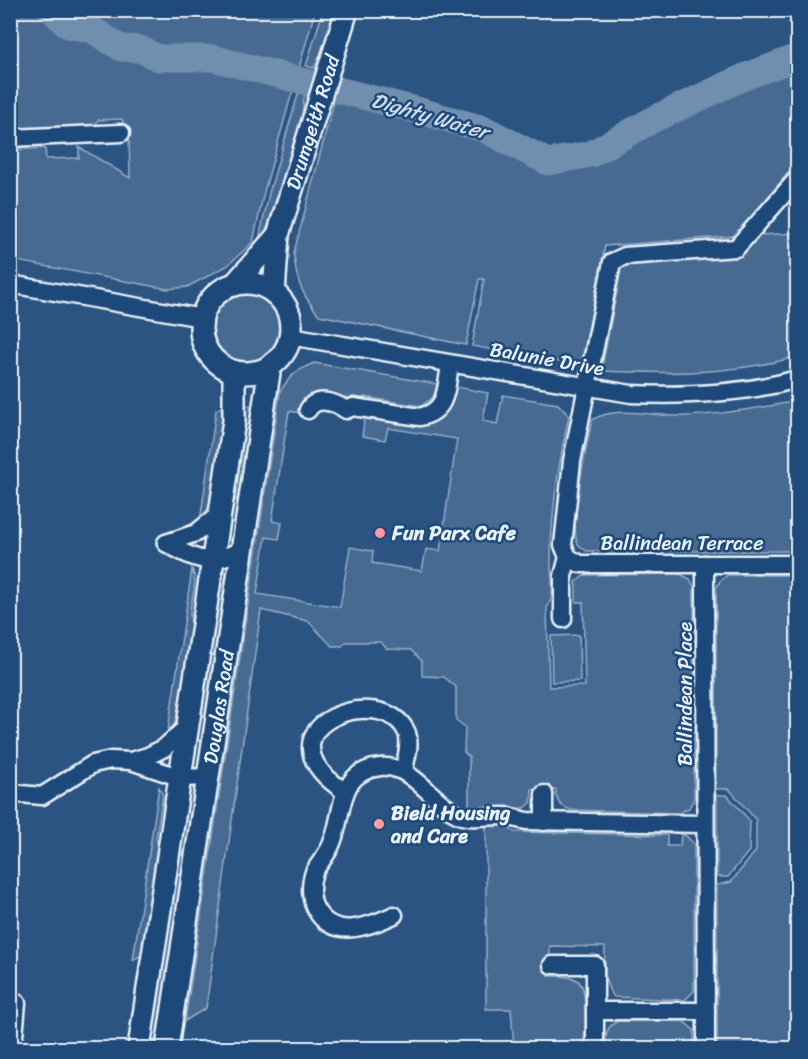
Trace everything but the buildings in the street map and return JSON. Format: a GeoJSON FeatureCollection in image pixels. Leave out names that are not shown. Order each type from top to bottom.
{"type":"FeatureCollection","features":[{"type":"Feature","properties":{"kind":"main road","name":"Drumgeith Road"},"geometry":{"type":"LineString","coordinates":[[274,293],[278,235],[347,10]]}},
{"type":"Feature","properties":{"kind":"main road","name":"Drumgeith Road"},"geometry":{"type":"LineString","coordinates":[[234,285],[278,235]]}},
{"type":"Feature","properties":{"kind":"main road"},"geometry":{"type":"LineString","coordinates":[[248,283],[262,286],[274,293],[288,312],[290,336],[280,358],[259,371],[234,372],[219,364],[207,352],[201,335],[202,318],[217,294],[234,285],[248,283]]}},
{"type":"Feature","properties":{"kind":"main road","name":"Douglas Road"},"geometry":{"type":"LineString","coordinates":[[167,1048],[270,366]]}},
{"type":"Feature","properties":{"kind":"main road","name":"Douglas Road"},"geometry":{"type":"LineString","coordinates":[[139,1048],[234,421],[234,372]]}},
{"type":"Feature","properties":{"kind":"street"},"geometry":{"type":"LineString","coordinates":[[10,138],[121,133]]}},
{"type":"Feature","properties":{"kind":"street"},"geometry":{"type":"LineString","coordinates":[[563,620],[563,576],[568,557],[563,545],[572,461],[612,262],[625,256],[736,248],[798,178]]}},
{"type":"Feature","properties":{"kind":"street"},"geometry":{"type":"LineString","coordinates":[[10,284],[202,318]]}},
{"type":"Feature","properties":{"kind":"street","name":"Balunie Drive"},"geometry":{"type":"LineString","coordinates":[[290,336],[631,394],[679,396],[729,392],[798,379]]}},
{"type":"Feature","properties":{"kind":"street"},"geometry":{"type":"LineString","coordinates":[[308,410],[311,404],[319,401],[338,404],[346,410],[353,407],[420,417],[429,415],[444,402],[450,364]]}},
{"type":"Feature","properties":{"kind":"street"},"geometry":{"type":"LineString","coordinates":[[220,513],[196,532],[166,543],[192,557],[213,561],[222,560],[243,549]]}},
{"type":"Feature","properties":{"kind":"street","name":"Ballindean Terrace"},"geometry":{"type":"LineString","coordinates":[[568,557],[580,564],[798,564]]}},
{"type":"Feature","properties":{"kind":"street","name":"Ballindean Place"},"geometry":{"type":"LineString","coordinates":[[705,564],[706,1048]]}},
{"type":"Feature","properties":{"kind":"street"},"geometry":{"type":"LineString","coordinates":[[344,791],[323,777],[314,764],[312,748],[317,729],[330,717],[345,711],[384,712],[399,720],[407,735],[408,749],[404,770]]}},
{"type":"Feature","properties":{"kind":"street"},"geometry":{"type":"LineString","coordinates":[[131,761],[164,748],[189,725]]}},
{"type":"Feature","properties":{"kind":"street"},"geometry":{"type":"LineString","coordinates":[[10,793],[42,796],[93,764],[111,760],[131,761],[181,778],[208,777]]}},
{"type":"Feature","properties":{"kind":"street"},"geometry":{"type":"LineString","coordinates":[[394,915],[368,927],[349,929],[326,922],[320,918],[313,904],[311,889],[314,873],[332,844],[344,791],[357,775],[380,767],[404,770],[425,791],[462,816],[505,816],[544,822],[705,824]]}},
{"type":"Feature","properties":{"kind":"street"},"geometry":{"type":"LineString","coordinates":[[544,794],[544,822]]}},
{"type":"Feature","properties":{"kind":"street"},"geometry":{"type":"LineString","coordinates":[[552,964],[595,964],[595,1048]]}},
{"type":"Feature","properties":{"kind":"street"},"geometry":{"type":"LineString","coordinates":[[10,1048],[13,1048],[17,1003]]}},
{"type":"Feature","properties":{"kind":"street"},"geometry":{"type":"LineString","coordinates":[[595,1011],[706,1011]]}},
{"type":"Feature","properties":{"kind":"shaded area"},"geometry":{"type":"Polygon","coordinates":[[[10,11],[315,11],[264,192],[253,242],[227,266],[187,287],[168,289],[11,260],[11,150],[45,148],[46,159],[79,158],[79,147],[130,178],[129,139],[122,119],[98,120],[94,129],[11,132],[10,11]]]}},
{"type":"Feature","properties":{"kind":"shaded area"},"geometry":{"type":"Polygon","coordinates":[[[323,11],[337,11],[332,29],[314,68],[306,66],[323,11]]]}},
{"type":"Feature","properties":{"kind":"shaded area"},"geometry":{"type":"Polygon","coordinates":[[[797,57],[797,162],[736,236],[605,246],[581,366],[472,346],[484,279],[479,279],[466,345],[319,315],[304,293],[298,279],[294,252],[336,94],[509,142],[548,162],[591,154],[654,119],[744,77],[797,57]]]}},
{"type":"Feature","properties":{"kind":"shaded area"},"geometry":{"type":"Polygon","coordinates":[[[302,81],[309,83],[304,98],[299,143],[275,225],[258,244],[269,193],[302,81]]]}},
{"type":"Feature","properties":{"kind":"shaded area"},"geometry":{"type":"Polygon","coordinates":[[[797,233],[797,357],[748,367],[701,372],[603,371],[622,265],[739,255],[759,235],[797,233]]]}},
{"type":"Feature","properties":{"kind":"shaded area"},"geometry":{"type":"Polygon","coordinates":[[[247,291],[260,294],[272,301],[279,313],[282,326],[279,339],[272,351],[260,358],[247,361],[234,358],[222,351],[215,339],[212,326],[215,313],[222,301],[234,294],[247,291]]]}},
{"type":"Feature","properties":{"kind":"shaded area"},"geometry":{"type":"Polygon","coordinates":[[[314,363],[437,384],[434,397],[421,406],[364,397],[363,401],[335,395],[318,395],[310,398],[304,404],[300,413],[289,411],[272,521],[282,523],[279,539],[266,537],[257,594],[340,607],[350,547],[373,551],[372,563],[422,571],[426,549],[440,551],[457,439],[388,428],[385,440],[362,436],[365,415],[419,423],[452,386],[488,393],[483,421],[497,424],[503,395],[558,404],[569,416],[553,511],[552,589],[547,608],[549,687],[585,686],[583,602],[576,602],[576,582],[585,575],[680,574],[690,579],[694,587],[694,798],[689,808],[679,813],[571,810],[559,803],[556,790],[532,789],[531,803],[525,808],[469,808],[469,757],[464,752],[465,727],[456,720],[456,687],[444,677],[422,676],[422,661],[411,650],[387,649],[381,642],[346,642],[342,646],[332,646],[308,621],[261,610],[206,1008],[185,1021],[280,392],[294,374],[314,363]]]}},
{"type":"Feature","properties":{"kind":"shaded area"},"geometry":{"type":"Polygon","coordinates":[[[797,401],[797,551],[587,551],[577,542],[575,532],[577,501],[592,420],[602,415],[626,412],[675,416],[715,414],[797,401]]]}},
{"type":"Feature","properties":{"kind":"shaded area"},"geometry":{"type":"Polygon","coordinates":[[[228,404],[214,500],[200,521],[216,410],[228,404]]]}},
{"type":"Feature","properties":{"kind":"shaded area"},"geometry":{"type":"Polygon","coordinates":[[[246,405],[255,407],[243,487],[234,503],[226,552],[223,551],[246,405]]]}},
{"type":"Feature","properties":{"kind":"shaded area"},"geometry":{"type":"Polygon","coordinates":[[[231,562],[210,706],[201,718],[193,769],[190,769],[221,567],[231,562]]]}},
{"type":"Feature","properties":{"kind":"shaded area"},"geometry":{"type":"Polygon","coordinates":[[[192,569],[195,580],[190,609],[194,633],[192,658],[183,702],[167,737],[192,569]]]}},
{"type":"Feature","properties":{"kind":"shaded area"},"geometry":{"type":"Polygon","coordinates":[[[728,575],[797,575],[797,1048],[717,1048],[717,885],[731,882],[756,851],[756,820],[729,789],[716,789],[716,588],[720,581],[728,575]]]}},
{"type":"Feature","properties":{"kind":"shaded area"},"geometry":{"type":"Polygon","coordinates":[[[579,635],[580,681],[552,682],[551,636],[579,635]]]}},
{"type":"Feature","properties":{"kind":"shaded area"},"geometry":{"type":"Polygon","coordinates":[[[195,784],[197,788],[158,1048],[148,1048],[187,789],[195,784]]]}},
{"type":"Feature","properties":{"kind":"shaded area"},"geometry":{"type":"Polygon","coordinates":[[[159,787],[163,795],[156,838],[161,854],[146,953],[133,960],[159,787]]]}},
{"type":"Feature","properties":{"kind":"shaded area"},"geometry":{"type":"Polygon","coordinates":[[[717,795],[727,795],[750,821],[749,851],[728,877],[717,877],[717,795]]]}},
{"type":"Feature","properties":{"kind":"shaded area"},"geometry":{"type":"Polygon","coordinates":[[[486,824],[503,824],[514,832],[667,835],[667,846],[680,846],[681,835],[685,835],[694,844],[694,991],[685,1000],[614,997],[606,980],[605,947],[550,946],[549,976],[574,978],[584,992],[584,1048],[514,1048],[511,1009],[486,1009],[486,824]]]}},
{"type":"Feature","properties":{"kind":"shaded area"},"geometry":{"type":"Polygon","coordinates":[[[618,1021],[683,1021],[694,1030],[694,1048],[606,1048],[608,1029],[618,1021]]]}},
{"type":"Feature","properties":{"kind":"waterway","name":"Dighty Water"},"geometry":{"type":"LineString","coordinates":[[52,10],[68,25],[93,30],[121,48],[140,49],[158,58],[212,58],[413,109],[484,129],[548,162],[591,154],[654,119],[744,77],[798,57]]}},
{"type":"Feature","properties":{"kind":"place","name":"Fun Parx Cafe"},"geometry":{"type":"Point","coordinates":[380,533]}},
{"type":"Feature","properties":{"kind":"place","name":"Bield Housing and Care"},"geometry":{"type":"Point","coordinates":[379,824]}}]}
